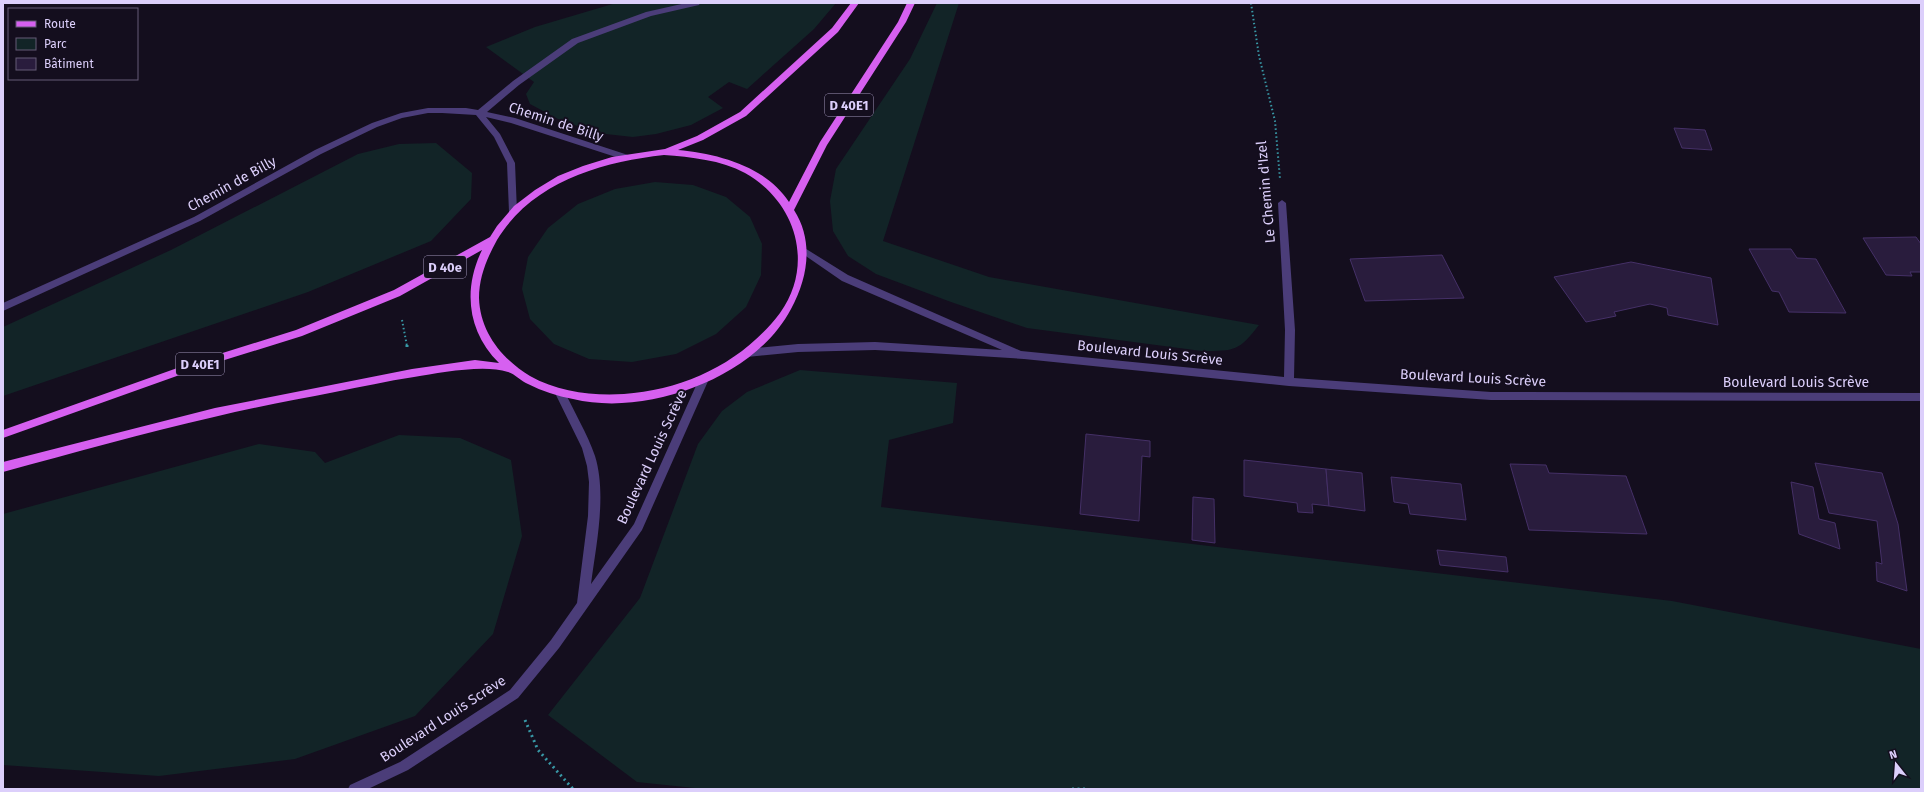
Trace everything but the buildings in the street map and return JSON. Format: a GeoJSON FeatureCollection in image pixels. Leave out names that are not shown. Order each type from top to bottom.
{"type":"FeatureCollection","features":[{"type":"Feature","properties":{"kind":"main road"},"geometry":{"type":"LineString","coordinates":[[664,152],[700,138],[743,114],[835,30],[855,3]]}},
{"type":"Feature","properties":{"kind":"main road","name":"D 40E1"},"geometry":{"type":"LineString","coordinates":[[790,209],[824,144],[902,22],[911,3]]}},
{"type":"Feature","properties":{"kind":"main road"},"geometry":{"type":"LineString","coordinates":[[664,152],[709,157],[748,171],[765,182],[779,195],[790,209],[801,235],[803,250],[802,271],[795,293],[784,314],[767,335],[747,354],[727,368],[704,379],[676,389],[646,396],[617,399],[588,398],[560,393],[533,382],[510,368],[490,347],[478,322],[474,295],[479,268],[492,240],[513,212],[557,180],[601,162],[625,156],[664,152]]}},
{"type":"Feature","properties":{"kind":"main road","name":"D 40e"},"geometry":{"type":"LineString","coordinates":[[397,293],[492,240]]}},
{"type":"Feature","properties":{"kind":"main road","name":"D 40E1"},"geometry":{"type":"LineString","coordinates":[[3,434],[200,364],[299,333],[397,293]]}},
{"type":"Feature","properties":{"kind":"main road"},"geometry":{"type":"LineString","coordinates":[[3,467],[215,412],[412,373],[476,364],[510,368]]}},
{"type":"Feature","properties":{"kind":"street"},"geometry":{"type":"LineString","coordinates":[[479,114],[516,82],[575,41],[649,14],[696,3]]}},
{"type":"Feature","properties":{"kind":"street","name":"Chemin de Billy"},"geometry":{"type":"LineString","coordinates":[[3,307],[198,218],[311,155],[373,124],[408,114],[441,110],[462,111],[521,122],[596,150],[625,156]]}},
{"type":"Feature","properties":{"kind":"street","name":"Chemin de Billy"},"geometry":{"type":"LineString","coordinates":[[479,114],[497,136],[511,163],[513,212]]}},
{"type":"Feature","properties":{"kind":"street","name":"Le Chemin d'Izel"},"geometry":{"type":"LineString","coordinates":[[1282,203],[1290,330],[1289,382]]}},
{"type":"Feature","properties":{"kind":"street","name":"Boulevard Louis Scrève"},"geometry":{"type":"LineString","coordinates":[[803,250],[845,278],[1024,355]]}},
{"type":"Feature","properties":{"kind":"street","name":"Boulevard Louis Scrève"},"geometry":{"type":"LineString","coordinates":[[747,354],[798,348],[875,346],[1024,355],[1289,382],[1491,396],[1921,397]]}},
{"type":"Feature","properties":{"kind":"street","name":"Boulevard Louis Scrève"},"geometry":{"type":"LineString","coordinates":[[354,789],[404,766],[514,694],[583,605],[638,527],[704,379]]}},
{"type":"Feature","properties":{"kind":"street"},"geometry":{"type":"LineString","coordinates":[[560,393],[581,437],[592,465],[594,498],[583,605]]}},
{"type":"Feature","properties":{"kind":"path","name":"Le Chemin d'Izel"},"geometry":{"type":"LineString","coordinates":[[1251,3],[1259,56],[1275,121],[1282,203]]}},
{"type":"Feature","properties":{"kind":"path"},"geometry":{"type":"LineString","coordinates":[[397,293],[412,373]]}},
{"type":"Feature","properties":{"kind":"path"},"geometry":{"type":"LineString","coordinates":[[514,694],[538,750],[573,789]]}},
{"type":"Feature","properties":{"kind":"path"},"geometry":{"type":"LineString","coordinates":[[1072,789],[1087,789]]}},
{"type":"Feature","properties":{"kind":"green space"},"geometry":{"type":"Polygon","coordinates":[[[616,3],[836,3],[814,29],[747,89],[729,82],[708,97],[723,108],[691,125],[656,134],[633,137],[597,133],[558,119],[530,104],[526,94],[534,82],[486,47],[535,27],[616,3]]]}},
{"type":"Feature","properties":{"kind":"green space"},"geometry":{"type":"Polygon","coordinates":[[[937,3],[959,3],[883,241],[989,277],[1259,325],[1241,345],[1229,350],[1202,351],[1027,328],[876,274],[848,256],[833,231],[830,201],[836,169],[910,59],[937,3]]]}},
{"type":"Feature","properties":{"kind":"green space"},"geometry":{"type":"Polygon","coordinates":[[[436,143],[472,173],[471,199],[431,241],[308,292],[3,396],[3,327],[171,250],[358,154],[399,144],[436,143]]]}},
{"type":"Feature","properties":{"kind":"green space"},"geometry":{"type":"Polygon","coordinates":[[[655,182],[693,185],[726,197],[750,217],[762,244],[761,275],[746,307],[716,334],[676,354],[632,362],[589,359],[554,344],[530,319],[522,289],[528,257],[548,228],[578,204],[615,189],[655,182]]]}},
{"type":"Feature","properties":{"kind":"green space"},"geometry":{"type":"Polygon","coordinates":[[[800,370],[957,383],[953,423],[889,440],[881,507],[1672,601],[1921,649],[1921,789],[704,789],[637,782],[548,715],[640,598],[698,444],[722,411],[747,392],[800,370]]]}},
{"type":"Feature","properties":{"kind":"green space"},"geometry":{"type":"Polygon","coordinates":[[[399,435],[460,438],[511,460],[522,536],[493,634],[415,716],[295,759],[159,776],[3,765],[3,514],[259,444],[315,452],[325,463],[399,435]]]}}]}
